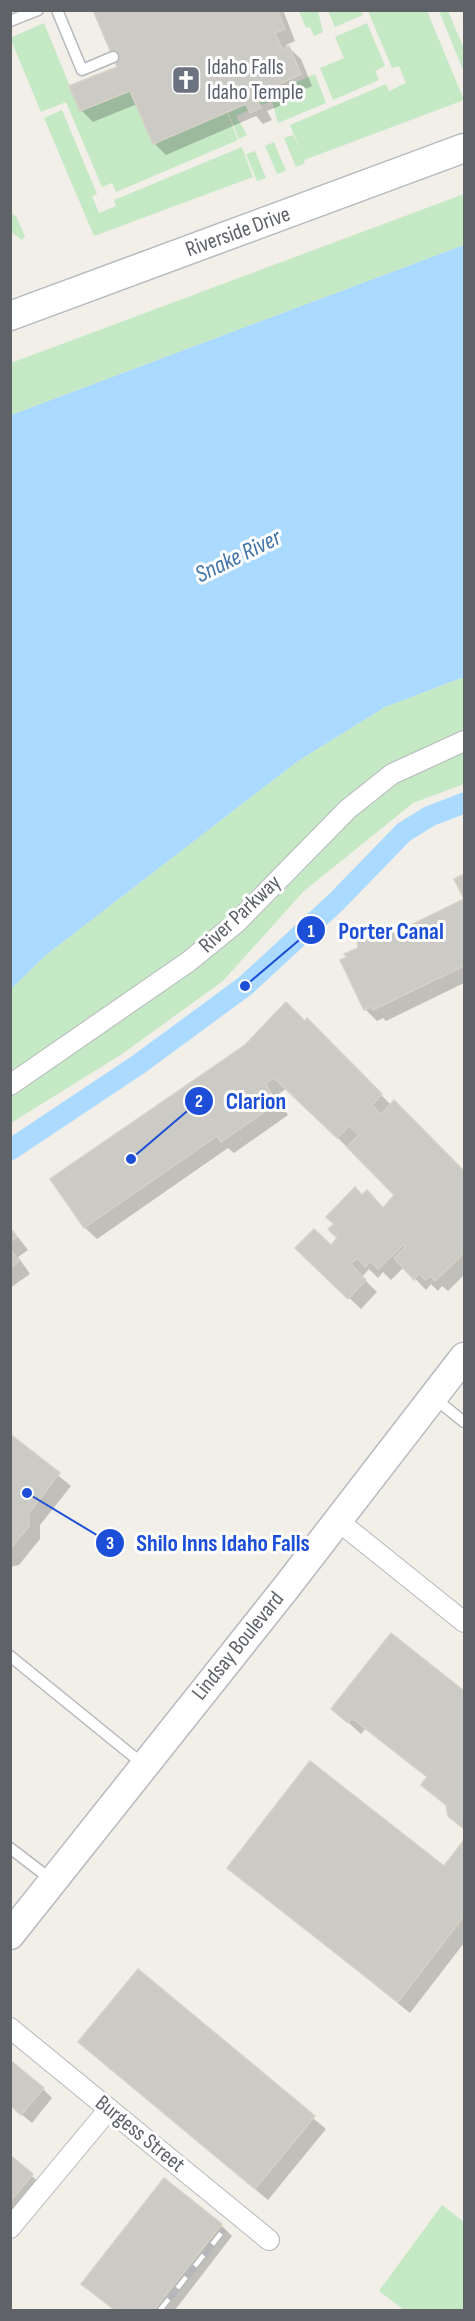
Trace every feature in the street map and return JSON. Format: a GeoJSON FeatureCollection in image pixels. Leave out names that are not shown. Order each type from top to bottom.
{"type":"FeatureCollection","features":[{"type":"Feature","properties":{"kind":"street","name":"Riverside Drive"},"geometry":{"type":"LineString","coordinates":[[10,315],[465,148]]}},
{"type":"Feature","properties":{"kind":"street","name":"River Parkway"},"geometry":{"type":"LineString","coordinates":[[10,1085],[188,962],[236,923],[348,809],[392,774],[465,741]]}},
{"type":"Feature","properties":{"kind":"street","name":"Lindsay Boulevard"},"geometry":{"type":"LineString","coordinates":[[10,1935],[465,1357]]}},
{"type":"Feature","properties":{"kind":"street"},"geometry":{"type":"LineString","coordinates":[[337,1520],[465,1622]]}},
{"type":"Feature","properties":{"kind":"street","name":"Burgess Street"},"geometry":{"type":"LineString","coordinates":[[10,2028],[269,2240]]}},
{"type":"Feature","properties":{"kind":"street"},"geometry":{"type":"LineString","coordinates":[[10,2228],[109,2109]]}},
{"type":"Feature","properties":{"kind":"lane"},"geometry":{"type":"LineString","coordinates":[[10,21],[38,10]]}},
{"type":"Feature","properties":{"kind":"lane"},"geometry":{"type":"LineString","coordinates":[[57,10],[82,70],[113,57]]}},
{"type":"Feature","properties":{"kind":"lane"},"geometry":{"type":"LineString","coordinates":[[433,1397],[465,1422]]}},
{"type":"Feature","properties":{"kind":"lane"},"geometry":{"type":"LineString","coordinates":[[10,1656],[144,1765]]}},
{"type":"Feature","properties":{"kind":"lane"},"geometry":{"type":"LineString","coordinates":[[10,1848],[53,1881]]}},
{"type":"Feature","properties":{"kind":"green space"},"geometry":{"type":"Polygon","coordinates":[[[299,11],[318,11],[323,32],[314,36],[310,27],[306,28],[299,11]]]}},
{"type":"Feature","properties":{"kind":"green space"},"geometry":{"type":"Polygon","coordinates":[[[328,11],[361,11],[363,15],[335,27],[328,11]]]}},
{"type":"Feature","properties":{"kind":"green space"},"geometry":{"type":"Polygon","coordinates":[[[368,11],[427,11],[464,100],[304,160],[305,163],[296,167],[284,138],[293,135],[300,150],[290,125],[386,84],[389,91],[406,83],[399,66],[392,68],[368,11]]]}},
{"type":"Feature","properties":{"kind":"green space"},"geometry":{"type":"Polygon","coordinates":[[[439,11],[448,11],[464,49],[464,72],[439,11]]]}},
{"type":"Feature","properties":{"kind":"green space"},"geometry":{"type":"Polygon","coordinates":[[[44,23],[80,111],[130,91],[227,112],[238,140],[116,192],[112,183],[102,187],[66,102],[41,112],[10,38],[44,23]]]}},
{"type":"Feature","properties":{"kind":"green space"},"geometry":{"type":"Polygon","coordinates":[[[367,23],[385,66],[375,71],[379,80],[333,100],[320,68],[344,58],[335,37],[367,23]]]}},
{"type":"Feature","properties":{"kind":"green space"},"geometry":{"type":"Polygon","coordinates":[[[315,74],[326,103],[278,123],[272,101],[259,106],[257,99],[315,74]]]}},
{"type":"Feature","properties":{"kind":"green space"},"geometry":{"type":"Polygon","coordinates":[[[246,104],[249,110],[236,116],[247,135],[239,139],[228,112],[246,104]]]}},
{"type":"Feature","properties":{"kind":"green space"},"geometry":{"type":"Polygon","coordinates":[[[62,110],[97,194],[92,196],[99,213],[116,206],[114,200],[242,147],[253,177],[94,236],[44,118],[62,110]]]}},
{"type":"Feature","properties":{"kind":"green space"},"geometry":{"type":"Polygon","coordinates":[[[274,142],[286,171],[277,174],[265,146],[274,142]]]}},
{"type":"Feature","properties":{"kind":"green space"},"geometry":{"type":"Polygon","coordinates":[[[255,151],[266,178],[257,181],[246,154],[255,151]]]}},
{"type":"Feature","properties":{"kind":"green space"},"geometry":{"type":"Polygon","coordinates":[[[464,194],[464,245],[11,415],[11,363],[464,194]]]}},
{"type":"Feature","properties":{"kind":"green space"},"geometry":{"type":"Polygon","coordinates":[[[11,214],[16,216],[25,236],[22,240],[11,232],[11,214]]]}},
{"type":"Feature","properties":{"kind":"green space"},"geometry":{"type":"Polygon","coordinates":[[[464,677],[464,784],[413,803],[304,891],[223,981],[122,1054],[11,1123],[11,989],[46,955],[298,761],[385,707],[464,677]]]}},
{"type":"Feature","properties":{"kind":"green space"},"geometry":{"type":"Polygon","coordinates":[[[442,2205],[464,2222],[464,2310],[404,2310],[379,2291],[442,2205]]]}},
{"type":"Feature","properties":{"kind":"water","name":"Snake River"},"geometry":{"type":"Polygon","coordinates":[[[464,245],[464,677],[385,707],[298,761],[46,955],[11,989],[11,415],[464,245]]]}},
{"type":"Feature","properties":{"kind":"building","name":"Idaho Falls Idaho Temple"},"geometry":{"type":"Polygon","coordinates":[[[93,10],[277,10],[285,29],[275,33],[282,49],[289,46],[301,74],[270,88],[272,93],[257,99],[261,108],[250,113],[246,104],[153,144],[130,91],[80,111],[69,86],[117,67],[93,10]]]}},
{"type":"Feature","properties":{"kind":"building"},"geometry":{"type":"Polygon","coordinates":[[[464,874],[464,899],[454,879],[464,874]]]}},
{"type":"Feature","properties":{"kind":"building"},"geometry":{"type":"Polygon","coordinates":[[[464,899],[464,966],[373,1010],[371,1007],[364,1010],[340,960],[347,957],[344,954],[358,948],[357,939],[364,931],[379,925],[386,927],[388,931],[401,925],[403,929],[464,899]]]}},
{"type":"Feature","properties":{"kind":"building"},"geometry":{"type":"Polygon","coordinates":[[[286,1002],[305,1021],[307,1018],[382,1094],[372,1105],[381,1115],[394,1100],[464,1171],[464,1253],[435,1281],[430,1276],[425,1280],[419,1273],[414,1280],[394,1258],[406,1247],[403,1245],[378,1269],[370,1261],[365,1267],[357,1258],[351,1264],[366,1280],[348,1299],[295,1248],[314,1229],[331,1245],[337,1238],[328,1229],[334,1224],[326,1217],[355,1187],[362,1195],[367,1190],[383,1208],[394,1195],[347,1147],[359,1135],[349,1126],[337,1138],[274,1078],[265,1083],[277,1103],[221,1142],[217,1136],[84,1228],[50,1179],[245,1045],[286,1002]]]}},
{"type":"Feature","properties":{"kind":"building"},"geometry":{"type":"Polygon","coordinates":[[[10,1228],[17,1237],[10,1242],[10,1228]]]}},
{"type":"Feature","properties":{"kind":"building"},"geometry":{"type":"Polygon","coordinates":[[[10,1249],[19,1261],[10,1268],[10,1249]]]}},
{"type":"Feature","properties":{"kind":"building"},"geometry":{"type":"Polygon","coordinates":[[[10,1434],[60,1473],[29,1513],[29,1526],[10,1549],[10,1434]]]}},
{"type":"Feature","properties":{"kind":"building"},"geometry":{"type":"Polygon","coordinates":[[[391,1633],[464,1691],[464,1829],[448,1816],[446,1805],[421,1785],[427,1777],[352,1718],[348,1723],[331,1709],[391,1633]]]}},
{"type":"Feature","properties":{"kind":"building"},"geometry":{"type":"Polygon","coordinates":[[[310,1761],[444,1866],[464,1840],[464,1916],[398,2002],[227,1868],[310,1761]]]}},
{"type":"Feature","properties":{"kind":"building"},"geometry":{"type":"Polygon","coordinates":[[[138,1969],[315,2116],[255,2189],[78,2042],[138,1969]]]}},
{"type":"Feature","properties":{"kind":"building"},"geometry":{"type":"Polygon","coordinates":[[[10,2060],[44,2088],[21,2115],[10,2105],[10,2060]]]}},
{"type":"Feature","properties":{"kind":"building"},"geometry":{"type":"Polygon","coordinates":[[[10,2155],[33,2174],[10,2202],[10,2155]]]}},
{"type":"Feature","properties":{"kind":"building"},"geometry":{"type":"Polygon","coordinates":[[[164,2178],[222,2224],[154,2310],[115,2310],[81,2284],[164,2178]]]}},
{"type":"Feature","properties":{"kind":"waterway"},"geometry":{"type":"LineString","coordinates":[[10,1150],[139,1064],[245,986],[336,902],[404,832],[430,816],[464,803]]}},
{"type":"Feature","properties":{"kind":"railway"},"geometry":{"type":"LineString","coordinates":[[160,2310],[222,2232]]}},
{"type":"Feature","properties":{"kind":"place","name":"Idaho Falls Idaho Temple"},"geometry":{"type":"Point","coordinates":[186,80]}},
{"type":"Feature","properties":{"kind":"place","name":"Porter Canal"},"geometry":{"type":"Point","coordinates":[245,986]}},
{"type":"Feature","properties":{"kind":"place","name":"Clarion"},"geometry":{"type":"Point","coordinates":[131,1159]}},
{"type":"Feature","properties":{"kind":"place","name":"Shilo Inns Idaho Falls"},"geometry":{"type":"Point","coordinates":[27,1493]}}]}
